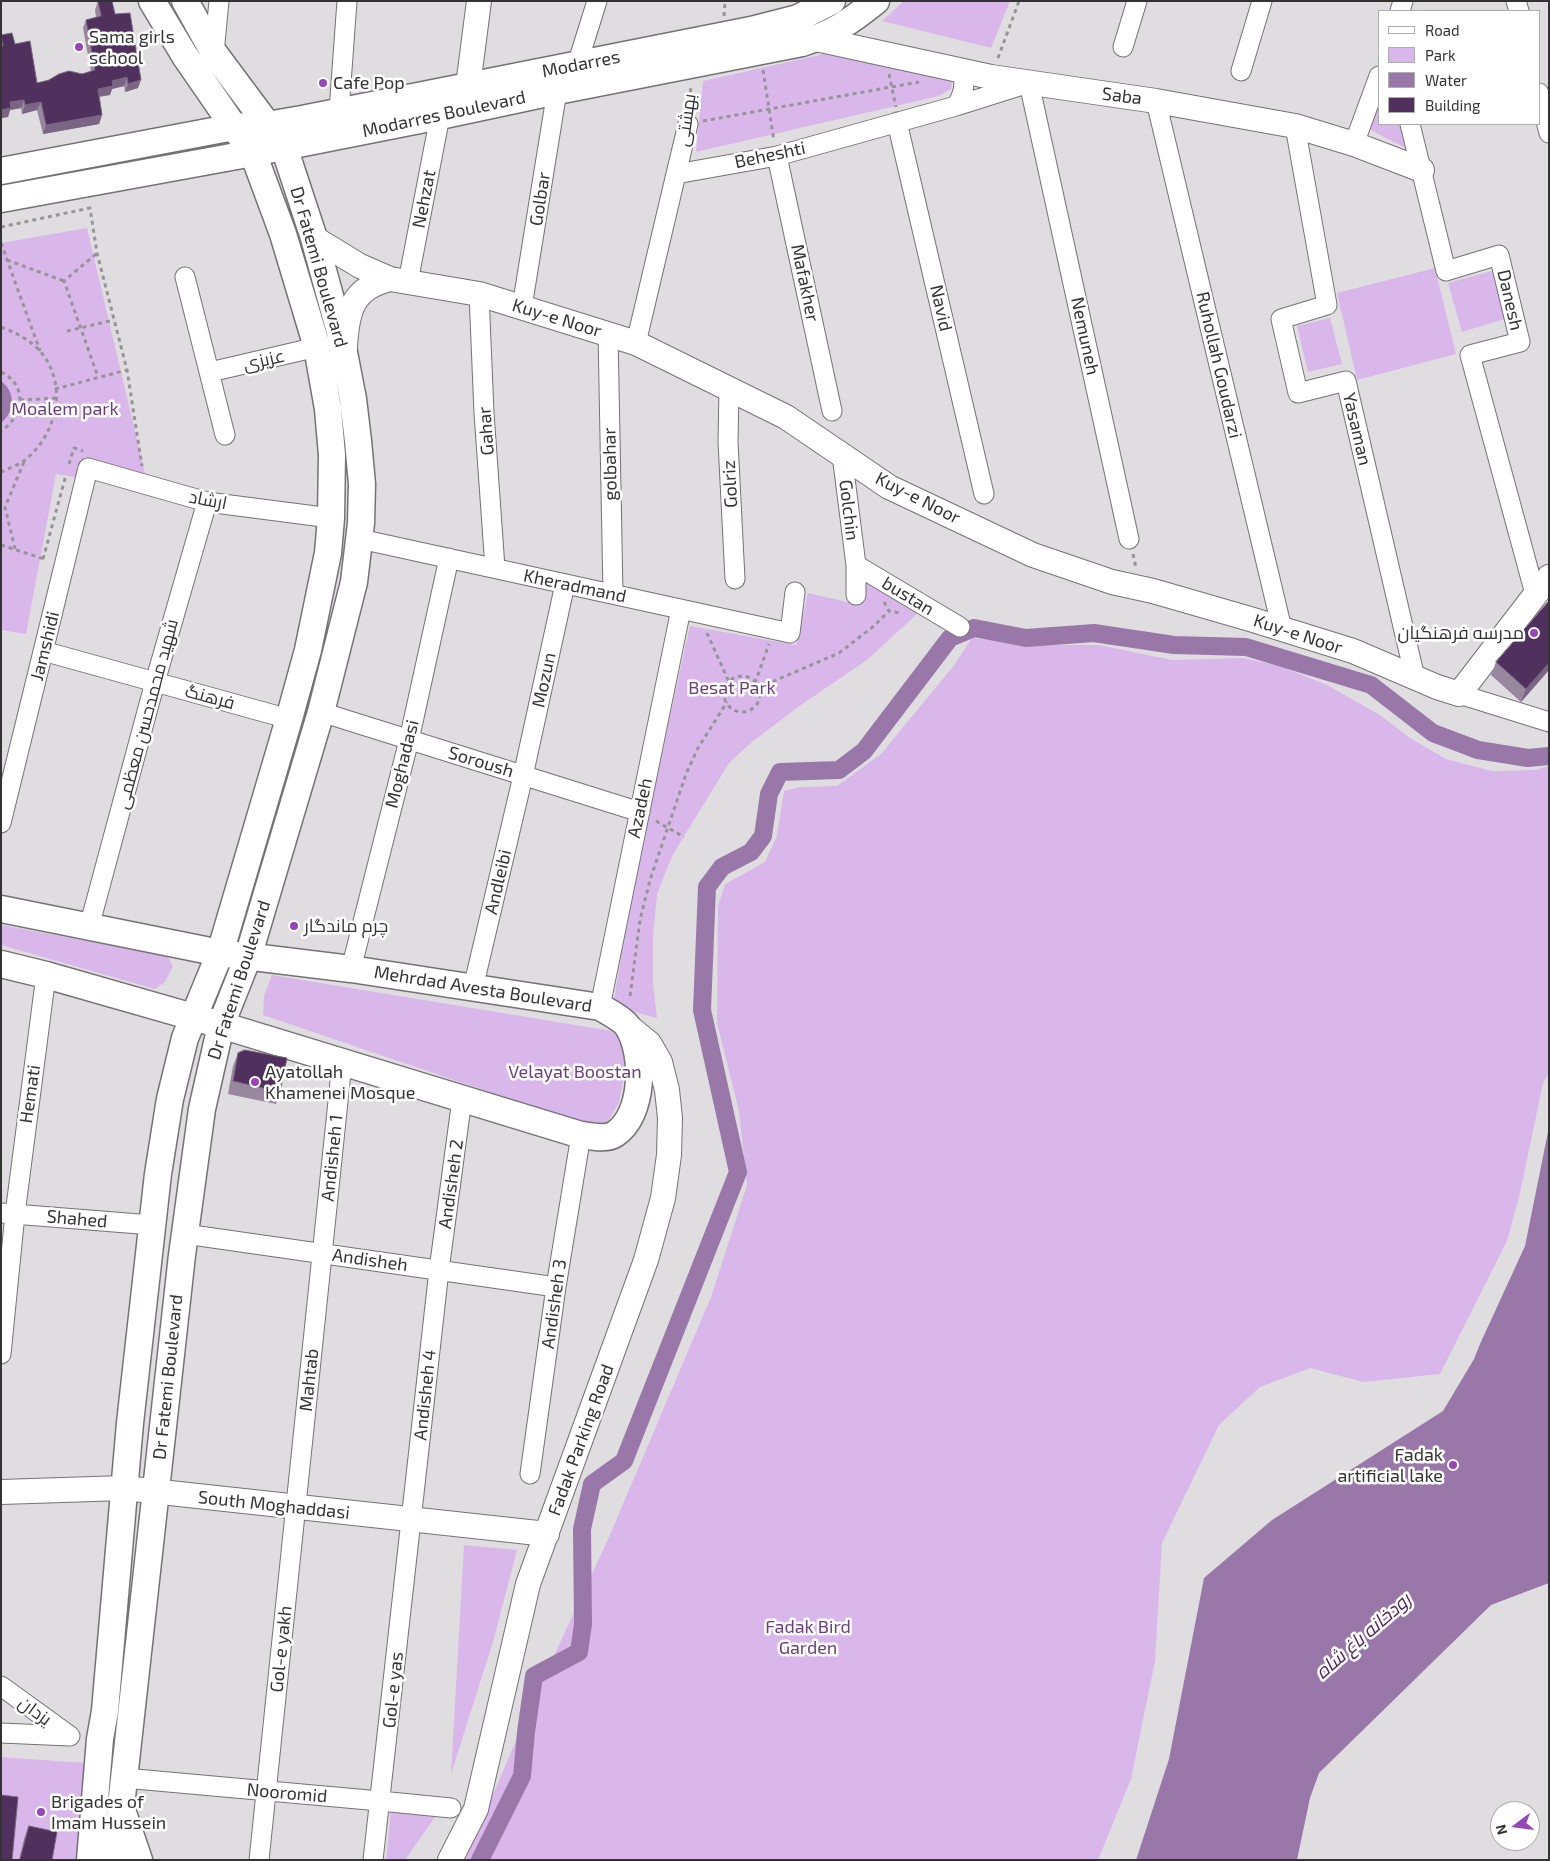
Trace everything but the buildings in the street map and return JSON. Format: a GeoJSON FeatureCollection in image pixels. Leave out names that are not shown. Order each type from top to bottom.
{"type":"FeatureCollection","features":[{"type":"Feature","properties":{"kind":"main road"},"geometry":{"type":"LineString","coordinates":[[152,1],[185,56],[234,127]]}},
{"type":"Feature","properties":{"kind":"main road"},"geometry":{"type":"LineString","coordinates":[[185,1],[214,53],[284,147]]}},
{"type":"Feature","properties":{"kind":"main road","name":"Modarres"},"geometry":{"type":"LineString","coordinates":[[266,125],[577,65],[690,54],[788,22],[832,1]]}},
{"type":"Feature","properties":{"kind":"main road","name":"Modarres Boulevard"},"geometry":{"type":"LineString","coordinates":[[1,199],[253,153],[440,116],[557,91],[690,54],[760,52],[828,35],[876,1]]}},
{"type":"Feature","properties":{"kind":"main road"},"geometry":{"type":"LineString","coordinates":[[1,171],[234,127],[266,125]]}},
{"type":"Feature","properties":{"kind":"main road","name":"Dr Fatemi Boulevard"},"geometry":{"type":"LineString","coordinates":[[90,1860],[124,1488],[158,1174],[170,1099],[177,1064],[192,1018],[220,953],[289,719],[308,650],[328,553],[331,518],[332,455],[328,409],[317,348],[283,234],[253,153],[234,127]]}},
{"type":"Feature","properties":{"kind":"main road","name":"Dr Fatemi Boulevard"},"geometry":{"type":"LineString","coordinates":[[115,1860],[155,1492],[185,1234],[202,1109],[221,1025],[248,957],[322,712],[349,604],[360,539],[362,484],[353,400],[331,293],[284,147]]}},
{"type":"Feature","properties":{"kind":"main road","name":"Mehrdad Avesta Boulevard"},"geometry":{"type":"LineString","coordinates":[[1,909],[220,953],[351,969],[600,1007],[628,1026]]}},
{"type":"Feature","properties":{"kind":"main road"},"geometry":{"type":"LineString","coordinates":[[1,964],[221,1025],[581,1135],[599,1138],[614,1135],[628,1122],[632,1115],[638,1086],[639,1063],[628,1026]]}},
{"type":"Feature","properties":{"kind":"main road"},"geometry":{"type":"LineString","coordinates":[[120,1807],[139,1860]]}},
{"type":"Feature","properties":{"kind":"street"},"geometry":{"type":"LineString","coordinates":[[214,53],[219,1]]}},
{"type":"Feature","properties":{"kind":"street"},"geometry":{"type":"LineString","coordinates":[[340,111],[347,1]]}},
{"type":"Feature","properties":{"kind":"street"},"geometry":{"type":"LineString","coordinates":[[468,86],[479,1]]}},
{"type":"Feature","properties":{"kind":"street"},"geometry":{"type":"LineString","coordinates":[[577,65],[597,1]]}},
{"type":"Feature","properties":{"kind":"street"},"geometry":{"type":"LineString","coordinates":[[1123,47],[1137,1]]}},
{"type":"Feature","properties":{"kind":"street"},"geometry":{"type":"LineString","coordinates":[[1241,71],[1262,1]]}},
{"type":"Feature","properties":{"kind":"street","name":"Saba"},"geometry":{"type":"LineString","coordinates":[[816,39],[991,77],[1156,101],[1295,126],[1354,144],[1422,170]]}},
{"type":"Feature","properties":{"kind":"street"},"geometry":{"type":"LineString","coordinates":[[953,69],[965,84],[962,97],[956,106]]}},
{"type":"Feature","properties":{"kind":"street"},"geometry":{"type":"LineString","coordinates":[[1354,144],[1378,79]]}},
{"type":"Feature","properties":{"kind":"street","name":"Beheshti"},"geometry":{"type":"LineString","coordinates":[[676,174],[777,156],[956,106],[1029,83]]}},
{"type":"Feature","properties":{"kind":"street","name":"Nemuneh"},"geometry":{"type":"LineString","coordinates":[[1029,83],[1129,539]]}},
{"type":"Feature","properties":{"kind":"street","name":"Golbar"},"geometry":{"type":"LineString","coordinates":[[522,307],[557,91]]}},
{"type":"Feature","properties":{"kind":"street"},"geometry":{"type":"LineString","coordinates":[[1540,97],[1549,133]]}},
{"type":"Feature","properties":{"kind":"street","name":"Ruhollah Goudarzi"},"geometry":{"type":"LineString","coordinates":[[1156,101],[1282,629]]}},
{"type":"Feature","properties":{"kind":"street","name":"Nehzat"},"geometry":{"type":"LineString","coordinates":[[399,280],[440,116]]}},
{"type":"Feature","properties":{"kind":"street","name":"Navid"},"geometry":{"type":"LineString","coordinates":[[898,122],[984,494]]}},
{"type":"Feature","properties":{"kind":"street","name":"بهشتی"},"geometry":{"type":"LineString","coordinates":[[676,174],[688,124]]}},
{"type":"Feature","properties":{"kind":"street","name":"Danesh"},"geometry":{"type":"LineString","coordinates":[[1410,125],[1446,271],[1499,255],[1520,342],[1470,355],[1542,585]]}},
{"type":"Feature","properties":{"kind":"street","name":"Yasaman"},"geometry":{"type":"LineString","coordinates":[[1295,126],[1328,305],[1280,319],[1298,393],[1346,381],[1415,678]]}},
{"type":"Feature","properties":{"kind":"street","name":"Mafakher"},"geometry":{"type":"LineString","coordinates":[[777,156],[832,411]]}},
{"type":"Feature","properties":{"kind":"street"},"geometry":{"type":"LineString","coordinates":[[636,343],[676,174]]}},
{"type":"Feature","properties":{"kind":"street","name":"Kuy-e Noor"},"geometry":{"type":"LineString","coordinates":[[314,238],[360,266],[399,280],[479,294],[636,343],[786,417],[889,487],[1033,555],[1112,582],[1140,588],[1353,651],[1415,678],[1459,694]]}},
{"type":"Feature","properties":{"kind":"street"},"geometry":{"type":"LineString","coordinates":[[185,277],[225,435]]}},
{"type":"Feature","properties":{"kind":"street"},"geometry":{"type":"LineString","coordinates":[[344,355],[346,324],[352,305],[363,290],[377,282],[399,280]]}},
{"type":"Feature","properties":{"kind":"street","name":"Gahar"},"geometry":{"type":"LineString","coordinates":[[479,294],[484,414],[495,568]]}},
{"type":"Feature","properties":{"kind":"street","name":"golbahar"},"geometry":{"type":"LineString","coordinates":[[608,333],[613,594]]}},
{"type":"Feature","properties":{"kind":"street","name":"عزیزی"},"geometry":{"type":"LineString","coordinates":[[210,372],[317,348]]}},
{"type":"Feature","properties":{"kind":"street","name":"Golriz"},"geometry":{"type":"LineString","coordinates":[[730,389],[728,442],[735,579]]}},
{"type":"Feature","properties":{"kind":"street","name":"Golchin"},"geometry":{"type":"LineString","coordinates":[[842,455],[856,565],[856,595]]}},
{"type":"Feature","properties":{"kind":"street","name":"ارشاد"},"geometry":{"type":"LineString","coordinates":[[86,460],[207,502],[331,518]]}},
{"type":"Feature","properties":{"kind":"street","name":"Jamshidi"},"geometry":{"type":"LineString","coordinates":[[1,823],[65,564],[86,460]]}},
{"type":"Feature","properties":{"kind":"street","name":"شهید محمدحسن معظمی"},"geometry":{"type":"LineString","coordinates":[[89,926],[155,682],[207,502]]}},
{"type":"Feature","properties":{"kind":"street","name":"Kheradmand"},"geometry":{"type":"LineString","coordinates":[[360,539],[782,631]]}},
{"type":"Feature","properties":{"kind":"street","name":"Moghadasi"},"geometry":{"type":"LineString","coordinates":[[351,969],[409,740],[449,558]]}},
{"type":"Feature","properties":{"kind":"street","name":"bustan"},"geometry":{"type":"LineString","coordinates":[[856,565],[960,627]]}},
{"type":"Feature","properties":{"kind":"street","name":"Mozun"},"geometry":{"type":"LineString","coordinates":[[523,776],[565,584]]}},
{"type":"Feature","properties":{"kind":"street"},"geometry":{"type":"LineString","coordinates":[[1542,585],[1459,694],[1549,722]]}},
{"type":"Feature","properties":{"kind":"street"},"geometry":{"type":"LineString","coordinates":[[782,631],[796,592]]}},
{"type":"Feature","properties":{"kind":"street","name":"Azadeh"},"geometry":{"type":"LineString","coordinates":[[600,1007],[640,812],[690,611]]}},
{"type":"Feature","properties":{"kind":"street","name":"فرهنگ"},"geometry":{"type":"LineString","coordinates":[[43,651],[289,719]]}},
{"type":"Feature","properties":{"kind":"street","name":"Soroush"},"geometry":{"type":"LineString","coordinates":[[322,712],[640,812]]}},
{"type":"Feature","properties":{"kind":"street","name":"Andleibi"},"geometry":{"type":"LineString","coordinates":[[473,988],[523,776]]}},
{"type":"Feature","properties":{"kind":"street","name":"Hemati"},"geometry":{"type":"LineString","coordinates":[[1,1354],[8,1213],[46,975]]}},
{"type":"Feature","properties":{"kind":"street","name":"Fadak Parking Road"},"geometry":{"type":"LineString","coordinates":[[450,1860],[476,1809],[528,1584],[646,1260],[663,1198],[669,1155],[670,1118],[667,1090],[660,1062],[649,1042],[628,1026]]}},
{"type":"Feature","properties":{"kind":"street","name":"Andisheh 1"},"geometry":{"type":"LineString","coordinates":[[322,1253],[342,1063]]}},
{"type":"Feature","properties":{"kind":"street","name":"Andisheh 2"},"geometry":{"type":"LineString","coordinates":[[439,1270],[462,1099]]}},
{"type":"Feature","properties":{"kind":"street","name":"Andisheh 3"},"geometry":{"type":"LineString","coordinates":[[530,1474],[556,1287],[581,1135]]}},
{"type":"Feature","properties":{"kind":"street","name":"Shahed"},"geometry":{"type":"LineString","coordinates":[[8,1213],[152,1225]]}},
{"type":"Feature","properties":{"kind":"street","name":"Andisheh"},"geometry":{"type":"LineString","coordinates":[[185,1234],[556,1287]]}},
{"type":"Feature","properties":{"kind":"street","name":"Mahtab"},"geometry":{"type":"LineString","coordinates":[[296,1507],[322,1253]]}},
{"type":"Feature","properties":{"kind":"street","name":"Andisheh 4"},"geometry":{"type":"LineString","coordinates":[[412,1520],[439,1270]]}},
{"type":"Feature","properties":{"kind":"street","name":"South Moghaddasi"},"geometry":{"type":"LineString","coordinates":[[1,1492],[124,1488],[546,1534]]}},
{"type":"Feature","properties":{"kind":"street","name":"Gol-e yakh"},"geometry":{"type":"LineString","coordinates":[[260,1860],[296,1507]]}},
{"type":"Feature","properties":{"kind":"street","name":"Gol-e yas"},"geometry":{"type":"LineString","coordinates":[[373,1860],[412,1520]]}},
{"type":"Feature","properties":{"kind":"street","name":"یزدان"},"geometry":{"type":"LineString","coordinates":[[1,1686],[70,1736],[1,1733]]}},
{"type":"Feature","properties":{"kind":"street","name":"Nooromid"},"geometry":{"type":"LineString","coordinates":[[124,1778],[451,1808]]}},
{"type":"Feature","properties":{"kind":"path"},"geometry":{"type":"LineString","coordinates":[[991,77],[1019,1]]}},
{"type":"Feature","properties":{"kind":"path"},"geometry":{"type":"LineString","coordinates":[[760,52],[777,156]]}},
{"type":"Feature","properties":{"kind":"path","name":"بهشتی"},"geometry":{"type":"LineString","coordinates":[[688,124],[690,54]]}},
{"type":"Feature","properties":{"kind":"path"},"geometry":{"type":"LineString","coordinates":[[885,54],[898,122]]}},
{"type":"Feature","properties":{"kind":"path"},"geometry":{"type":"LineString","coordinates":[[688,124],[931,80],[953,69]]}},
{"type":"Feature","properties":{"kind":"path"},"geometry":{"type":"LineString","coordinates":[[1,227],[90,208],[97,253],[127,370],[142,467],[137,466]]}},
{"type":"Feature","properties":{"kind":"path"},"geometry":{"type":"LineString","coordinates":[[1,243],[40,352],[52,374],[57,398],[53,422],[42,445],[24,462],[1,472]]}},
{"type":"Feature","properties":{"kind":"path"},"geometry":{"type":"LineString","coordinates":[[64,281],[97,253]]}},
{"type":"Feature","properties":{"kind":"path"},"geometry":{"type":"LineString","coordinates":[[8,260],[64,281],[98,377]]}},
{"type":"Feature","properties":{"kind":"path"},"geometry":{"type":"LineString","coordinates":[[67,331],[114,320]]}},
{"type":"Feature","properties":{"kind":"path"},"geometry":{"type":"LineString","coordinates":[[1,327],[22,336],[40,352]]}},
{"type":"Feature","properties":{"kind":"path"},"geometry":{"type":"LineString","coordinates":[[55,389],[127,370]]}},
{"type":"Feature","properties":{"kind":"path"},"geometry":{"type":"LineString","coordinates":[[1,372],[14,382],[20,400],[17,415],[11,425],[1,431]]}},
{"type":"Feature","properties":{"kind":"path"},"geometry":{"type":"LineString","coordinates":[[20,400],[57,398]]}},
{"type":"Feature","properties":{"kind":"path"},"geometry":{"type":"LineString","coordinates":[[43,558],[74,448],[86,460]]}},
{"type":"Feature","properties":{"kind":"path"},"geometry":{"type":"LineString","coordinates":[[15,549],[5,507],[24,462]]}},
{"type":"Feature","properties":{"kind":"path"},"geometry":{"type":"LineString","coordinates":[[1129,539],[1140,588]]}},
{"type":"Feature","properties":{"kind":"path"},"geometry":{"type":"LineString","coordinates":[[1,545],[65,564]]}},
{"type":"Feature","properties":{"kind":"path"},"geometry":{"type":"LineString","coordinates":[[690,611],[729,682]]}},
{"type":"Feature","properties":{"kind":"path"},"geometry":{"type":"LineString","coordinates":[[758,688],[839,653],[861,637],[889,612]]}},
{"type":"Feature","properties":{"kind":"path"},"geometry":{"type":"LineString","coordinates":[[755,683],[782,631]]}},
{"type":"Feature","properties":{"kind":"path"},"geometry":{"type":"LineString","coordinates":[[738,677],[745,677],[755,683],[758,688],[759,699],[753,708],[748,711],[732,709],[724,694],[729,682],[738,677]]}},
{"type":"Feature","properties":{"kind":"path"},"geometry":{"type":"LineString","coordinates":[[630,996],[640,920],[650,880],[686,774],[698,748],[717,715],[727,702]]}},
{"type":"Feature","properties":{"kind":"path"},"geometry":{"type":"LineString","coordinates":[[640,812],[684,837]]}},
{"type":"Feature","properties":{"kind":"green space"},"geometry":{"type":"Polygon","coordinates":[[[904,1],[1010,1],[991,48],[882,21],[904,1]]]}},
{"type":"Feature","properties":{"kind":"green space"},"geometry":{"type":"Polygon","coordinates":[[[833,52],[953,76],[951,89],[939,96],[696,152],[703,81],[833,52]]]}},
{"type":"Feature","properties":{"kind":"green space"},"geometry":{"type":"Polygon","coordinates":[[[1378,99],[1378,125],[1401,125],[1409,150],[1367,128],[1378,99]]]}},
{"type":"Feature","properties":{"kind":"green space","name":"Moalem park"},"geometry":{"type":"Polygon","coordinates":[[[87,228],[149,490],[56,474],[26,634],[1,630],[1,243],[87,228]]]}},
{"type":"Feature","properties":{"kind":"green space"},"geometry":{"type":"Polygon","coordinates":[[[1435,268],[1456,354],[1357,380],[1337,293],[1435,268]]]}},
{"type":"Feature","properties":{"kind":"green space"},"geometry":{"type":"Polygon","coordinates":[[[1492,271],[1505,319],[1462,332],[1448,283],[1492,271]]]}},
{"type":"Feature","properties":{"kind":"green space"},"geometry":{"type":"Polygon","coordinates":[[[1330,318],[1342,364],[1308,372],[1297,326],[1330,318]]]}},
{"type":"Feature","properties":{"kind":"green space","name":"Besat Park"},"geometry":{"type":"Polygon","coordinates":[[[862,575],[918,613],[867,660],[798,707],[752,742],[729,763],[672,856],[657,894],[653,938],[653,983],[657,1018],[613,1006],[639,863],[690,626],[796,645],[808,593],[861,605],[862,575]]]}},
{"type":"Feature","properties":{"kind":"green space","name":"Fadak Bird Garden"},"geometry":{"type":"Polygon","coordinates":[[[972,638],[1034,645],[1099,645],[1172,660],[1242,658],[1280,666],[1327,685],[1380,715],[1410,738],[1446,759],[1492,771],[1535,770],[1549,766],[1549,1073],[1543,1083],[1520,1193],[1507,1241],[1440,1374],[1364,1382],[1310,1368],[1260,1387],[1219,1425],[1162,1543],[1155,1661],[1131,1779],[1098,1860],[465,1860],[533,1701],[609,1537],[711,1297],[747,1185],[739,1111],[717,1023],[718,906],[725,884],[765,862],[777,836],[784,791],[799,787],[837,786],[881,754],[955,664],[972,638]]]}},
{"type":"Feature","properties":{"kind":"green space"},"geometry":{"type":"Polygon","coordinates":[[[1,925],[167,956],[173,966],[165,982],[155,989],[1,945],[1,925]]]}},
{"type":"Feature","properties":{"kind":"green space","name":"Velayat Boostan"},"geometry":{"type":"Polygon","coordinates":[[[272,975],[618,1032],[625,1048],[626,1065],[619,1103],[608,1121],[595,1128],[263,1015],[264,996],[272,975]]]}},
{"type":"Feature","properties":{"kind":"green space"},"geometry":{"type":"Polygon","coordinates":[[[464,1545],[517,1550],[493,1642],[451,1774],[464,1545]]]}},
{"type":"Feature","properties":{"kind":"green space","name":"Brigades of Imam Hussein"},"geometry":{"type":"Polygon","coordinates":[[[1,1757],[85,1763],[77,1860],[1,1860],[1,1757]]]}},
{"type":"Feature","properties":{"kind":"green space"},"geometry":{"type":"Polygon","coordinates":[[[391,1811],[435,1817],[405,1860],[386,1860],[391,1811]]]}},
{"type":"Feature","properties":{"kind":"water"},"geometry":{"type":"Polygon","coordinates":[[[1,381],[9,391],[12,402],[9,413],[1,423],[1,381]]]}},
{"type":"Feature","properties":{"kind":"water","name":"Fadak artificial lake"},"geometry":{"type":"Polygon","coordinates":[[[1549,1127],[1549,1583],[1491,1605],[1319,1773],[1310,1798],[1297,1860],[1136,1860],[1169,1759],[1204,1578],[1272,1520],[1443,1411],[1474,1359],[1525,1246],[1549,1127]]]}},
{"type":"Feature","properties":{"kind":"waterway"},"geometry":{"type":"LineString","coordinates":[[480,1860],[522,1776],[534,1676],[579,1652],[583,1624],[582,1529],[592,1484],[624,1461],[738,1172],[702,1010],[707,887],[722,867],[751,852],[763,836],[769,794],[780,772],[839,770],[864,751],[950,638],[974,628],[1026,638],[1094,633],[1174,645],[1246,647],[1371,685],[1433,733],[1478,750],[1528,758],[1549,756]]}},
{"type":"Feature","properties":{"kind":"place","name":"Sama girls school"},"geometry":{"type":"Point","coordinates":[79,47]}},
{"type":"Feature","properties":{"kind":"place","name":"Cafe Pop"},"geometry":{"type":"Point","coordinates":[323,83]}},
{"type":"Feature","properties":{"kind":"place","name":"مدرسه فرهنگیان"},"geometry":{"type":"Point","coordinates":[1534,633]}},
{"type":"Feature","properties":{"kind":"place","name":"چرم ماندگار"},"geometry":{"type":"Point","coordinates":[294,926]}},
{"type":"Feature","properties":{"kind":"place","name":"Ayatollah Khamenei Mosque"},"geometry":{"type":"Point","coordinates":[255,1082]}},
{"type":"Feature","properties":{"kind":"place","name":"Fadak artificial lake"},"geometry":{"type":"Point","coordinates":[1453,1465]}},
{"type":"Feature","properties":{"kind":"place","name":"Brigades of Imam Hussein"},"geometry":{"type":"Point","coordinates":[41,1812]}},
{"type":"Feature","properties":{"kind":"water label","name":"رودخانه باغ شاه"},"geometry":{"type":"Point","coordinates":[1363,1636]}}]}
